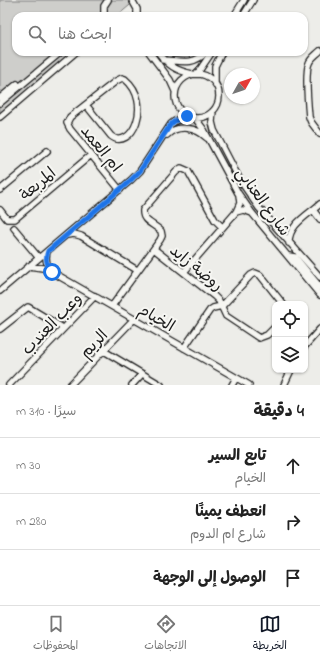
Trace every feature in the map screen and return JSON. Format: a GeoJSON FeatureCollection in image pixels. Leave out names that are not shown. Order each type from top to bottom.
{"type":"FeatureCollection","features":[{"type":"Feature","properties":{"kind":"street"},"geometry":{"type":"LineString","coordinates":[[132,0],[137,9]]}},
{"type":"Feature","properties":{"kind":"street"},"geometry":{"type":"LineString","coordinates":[[137,12],[140,0]]}},
{"type":"Feature","properties":{"kind":"street"},"geometry":{"type":"LineString","coordinates":[[236,12],[244,0]]}},
{"type":"Feature","properties":{"kind":"street"},"geometry":{"type":"LineString","coordinates":[[246,12],[254,0]]}},
{"type":"Feature","properties":{"kind":"street"},"geometry":{"type":"LineString","coordinates":[[104,12],[106,1]]}},
{"type":"Feature","properties":{"kind":"street"},"geometry":{"type":"LineString","coordinates":[[320,52],[310,61],[308,67],[309,117],[320,134]]}},
{"type":"Feature","properties":{"kind":"street"},"geometry":{"type":"LineString","coordinates":[[1,97],[53,56]]}},
{"type":"Feature","properties":{"kind":"street"},"geometry":{"type":"LineString","coordinates":[[0,103],[56,56]]}},
{"type":"Feature","properties":{"kind":"street"},"geometry":{"type":"LineString","coordinates":[[0,117],[71,56]]}},
{"type":"Feature","properties":{"kind":"street"},"geometry":{"type":"LineString","coordinates":[[152,56],[168,76],[175,91]]}},
{"type":"Feature","properties":{"kind":"street"},"geometry":{"type":"LineString","coordinates":[[160,56],[163,60],[176,70],[207,76],[215,83]]}},
{"type":"Feature","properties":{"kind":"street"},"geometry":{"type":"LineString","coordinates":[[163,60],[194,61],[202,56]]}},
{"type":"Feature","properties":{"kind":"street"},"geometry":{"type":"LineString","coordinates":[[209,56],[195,74],[183,78],[175,91],[176,106],[187,116],[195,118],[208,116],[216,107],[219,97],[215,83],[215,66],[220,56]]}},
{"type":"Feature","properties":{"kind":"street","name":"ام العمد"},"geometry":{"type":"LineString","coordinates":[[86,105],[111,136],[120,140],[132,130],[139,115],[139,101],[128,82],[122,78],[116,81],[70,117],[67,123],[120,190]]}},
{"type":"Feature","properties":{"kind":"street","name":"شارع العنابي"},"geometry":{"type":"LineString","coordinates":[[213,111],[213,126],[240,180],[259,208],[320,277]]}},
{"type":"Feature","properties":{"kind":"street"},"geometry":{"type":"LineString","coordinates":[[0,291],[120,190],[140,171],[171,124],[187,116]]}},
{"type":"Feature","properties":{"kind":"street","name":"شارع العنابي"},"geometry":{"type":"LineString","coordinates":[[195,118],[204,130],[238,193],[252,213],[320,295]]}},
{"type":"Feature","properties":{"kind":"street"},"geometry":{"type":"LineString","coordinates":[[161,141],[172,130],[179,128],[200,132],[209,140]]}},
{"type":"Feature","properties":{"kind":"street"},"geometry":{"type":"LineString","coordinates":[[0,190],[47,151]]}},
{"type":"Feature","properties":{"kind":"street","name":"المربعة"},"geometry":{"type":"LineString","coordinates":[[0,210],[8,219],[15,219],[91,155]]}},
{"type":"Feature","properties":{"kind":"street"},"geometry":{"type":"LineString","coordinates":[[112,306],[162,236],[161,231],[145,220],[142,216],[143,210],[176,172],[182,168],[188,171],[215,220],[222,227]]}},
{"type":"Feature","properties":{"kind":"street"},"geometry":{"type":"LineString","coordinates":[[184,272],[236,212],[240,203],[238,193]]}},
{"type":"Feature","properties":{"kind":"street"},"geometry":{"type":"LineString","coordinates":[[289,243],[289,235],[294,227],[320,204]]}},
{"type":"Feature","properties":{"kind":"street"},"geometry":{"type":"LineString","coordinates":[[236,212],[243,210],[252,213]]}},
{"type":"Feature","properties":{"kind":"street"},"geometry":{"type":"LineString","coordinates":[[313,210],[320,219]]}},
{"type":"Feature","properties":{"kind":"street"},"geometry":{"type":"LineString","coordinates":[[80,223],[79,231],[81,236]]}},
{"type":"Feature","properties":{"kind":"street"},"geometry":{"type":"LineString","coordinates":[[277,229],[284,230],[294,227]]}},
{"type":"Feature","properties":{"kind":"street"},"geometry":{"type":"LineString","coordinates":[[14,228],[39,258]]}},
{"type":"Feature","properties":{"kind":"street"},"geometry":{"type":"LineString","coordinates":[[66,235],[74,234],[81,236],[137,270]]}},
{"type":"Feature","properties":{"kind":"street","name":"روضة زايد"},"geometry":{"type":"LineString","coordinates":[[154,249],[214,296],[222,306],[226,316],[259,338],[267,335],[272,330]]}},
{"type":"Feature","properties":{"kind":"street"},"geometry":{"type":"LineString","coordinates":[[48,251],[46,257],[47,263],[52,272]]}},
{"type":"Feature","properties":{"kind":"street"},"geometry":{"type":"LineString","coordinates":[[289,256],[295,257],[320,287]]}},
{"type":"Feature","properties":{"kind":"street","name":"الخيام"},"geometry":{"type":"LineString","coordinates":[[29,266],[43,268],[52,272],[249,385]]}},
{"type":"Feature","properties":{"kind":"street","name":"روضة زايد"},"geometry":{"type":"LineString","coordinates":[[184,348],[210,310],[212,308],[222,306],[251,275],[260,275],[281,301]]}},
{"type":"Feature","properties":{"kind":"street","name":"وعب العندب"},"geometry":{"type":"LineString","coordinates":[[9,385],[95,296]]}},
{"type":"Feature","properties":{"kind":"street"},"geometry":{"type":"LineString","coordinates":[[0,329],[28,308],[63,328]]}},
{"type":"Feature","properties":{"kind":"street","name":"الريم"},"geometry":{"type":"LineString","coordinates":[[70,385],[134,319]]}},
{"type":"Feature","properties":{"kind":"street"},"geometry":{"type":"LineString","coordinates":[[308,343],[320,330]]}},
{"type":"Feature","properties":{"kind":"street"},"geometry":{"type":"LineString","coordinates":[[104,351],[161,385]]}},
{"type":"Feature","properties":{"kind":"street"},"geometry":{"type":"LineString","coordinates":[[284,385],[290,373]]}},
{"type":"Feature","properties":{"kind":"street"},"geometry":{"type":"LineString","coordinates":[[132,385],[142,374]]}},
{"type":"Feature","properties":{"kind":"street"},"geometry":{"type":"LineString","coordinates":[[232,385],[236,378]]}},
{"type":"Feature","properties":{"kind":"shaded area"},"geometry":{"type":"Polygon","coordinates":[[[0,0],[136,0],[122,12],[12,12],[12,56],[69,56],[0,113],[0,0]]]}},
{"type":"Feature","properties":{"kind":"route"},"geometry":{"type":"LineString","coordinates":[[52,272],[47,263],[46,257],[48,251],[131,180],[140,171],[161,141],[169,126],[175,121],[187,116]]}}]}
